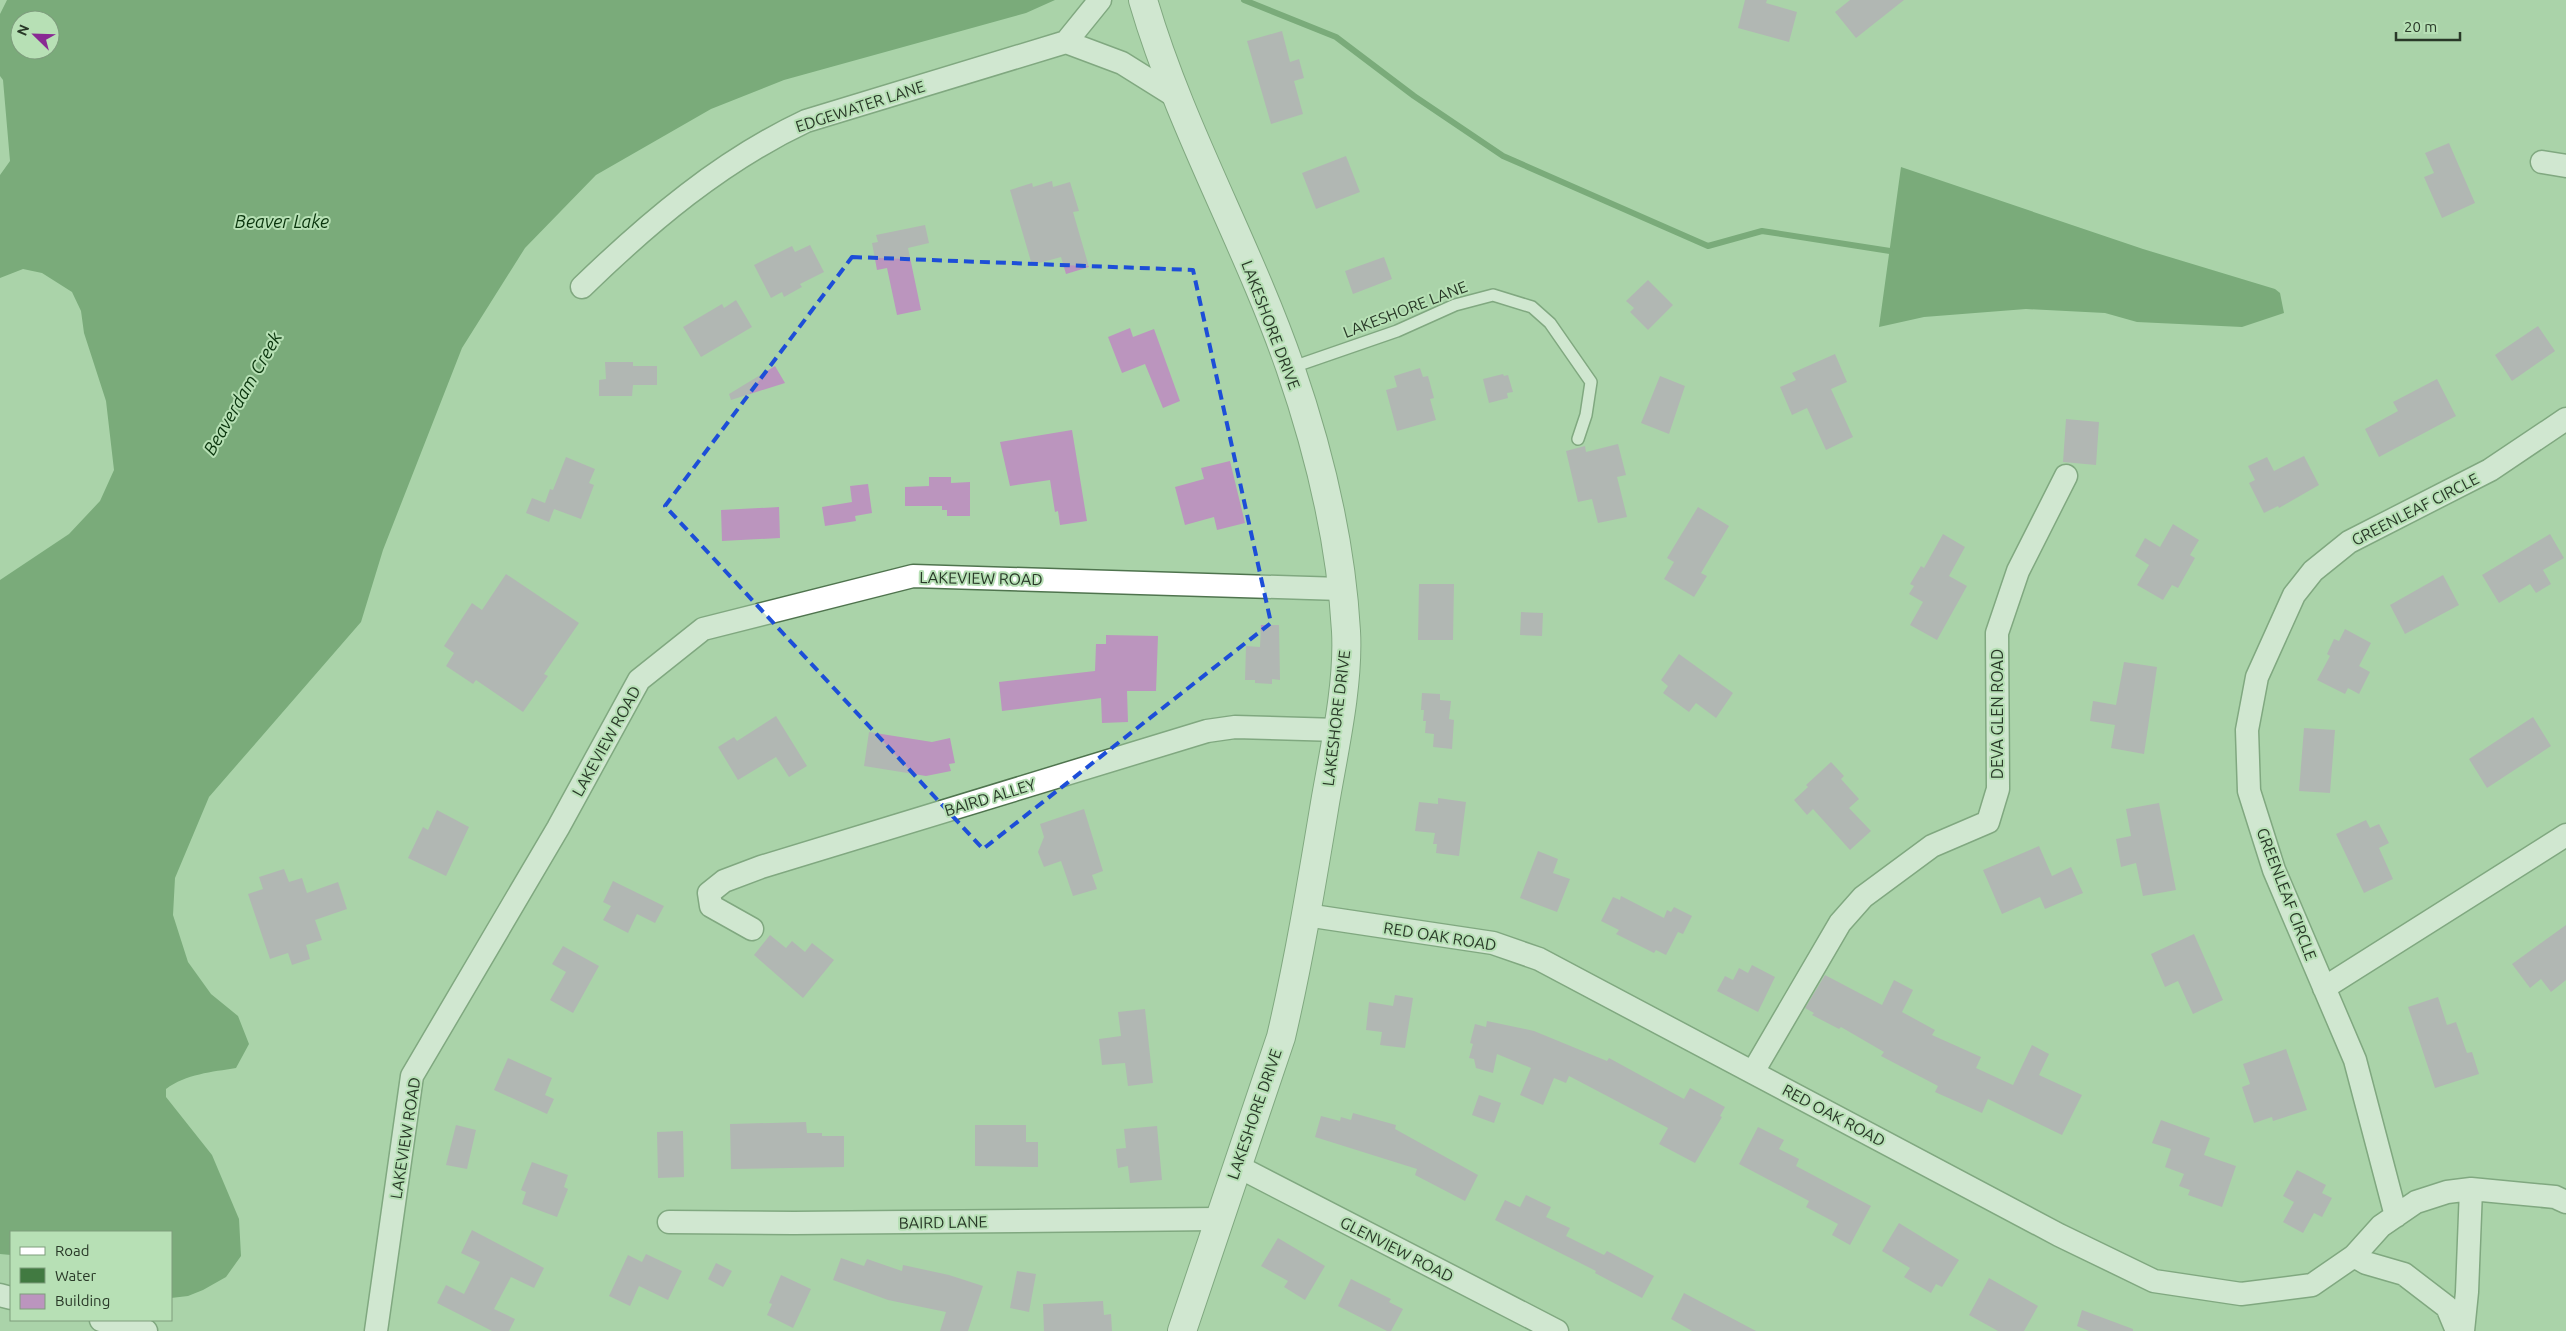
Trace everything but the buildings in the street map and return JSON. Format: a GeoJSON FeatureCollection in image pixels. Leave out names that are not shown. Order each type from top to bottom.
{"type":"FeatureCollection","features":[{"type":"Feature","properties":{"kind":"street"},"geometry":{"type":"LineString","coordinates":[[1100,0],[1066,42],[1122,63],[1178,98]]}},
{"type":"Feature","properties":{"kind":"street","name":"LAKESHORE DRIVE"},"geometry":{"type":"LineString","coordinates":[[1143,0],[1178,98],[1290,368],[1321,476],[1336,546],[1346,633],[1338,730],[1306,915],[1281,1037],[1218,1219],[1182,1331]]}},
{"type":"Feature","properties":{"kind":"street","name":"EDGEWATER LANE"},"geometry":{"type":"LineString","coordinates":[[582,287],[632,239],[712,176],[769,138],[806,121],[1066,42]]}},
{"type":"Feature","properties":{"kind":"street"},"geometry":{"type":"LineString","coordinates":[[2542,162],[2566,166]]}},
{"type":"Feature","properties":{"kind":"street","name":"GREENLEAF CIRCLE"},"geometry":{"type":"LineString","coordinates":[[2396,1216],[2355,1060],[2274,870],[2249,791],[2247,730],[2257,676],[2294,595],[2313,571],[2349,542],[2490,470],[2566,419]]}},
{"type":"Feature","properties":{"kind":"street","name":"DEVA GLEN ROAD"},"geometry":{"type":"LineString","coordinates":[[1753,1072],[1840,923],[1863,897],[1932,846],[1988,822],[1998,789],[1997,633],[2018,571],[2066,476]]}},
{"type":"Feature","properties":{"kind":"street","name":"LAKEVIEW ROAD"},"geometry":{"type":"LineString","coordinates":[[376,1331],[412,1076],[558,828],[639,680],[703,629],[913,576],[1341,589]]}},
{"type":"Feature","properties":{"kind":"street","name":"BAIRD ALLEY"},"geometry":{"type":"LineString","coordinates":[[752,929],[711,906],[709,893],[724,881],[761,868],[1207,731],[1235,727],[1338,730]]}},
{"type":"Feature","properties":{"kind":"street"},"geometry":{"type":"LineString","coordinates":[[2324,988],[2566,835]]}},
{"type":"Feature","properties":{"kind":"street","name":"RED OAK ROAD"},"geometry":{"type":"LineString","coordinates":[[1306,915],[1492,943],[1539,958],[2059,1236],[2154,1281],[2241,1294],[2312,1285],[2354,1256],[2381,1226],[2416,1202],[2447,1192],[2472,1189],[2555,1197],[2566,1202]]}},
{"type":"Feature","properties":{"kind":"street","name":"GLENVIEW ROAD"},"geometry":{"type":"LineString","coordinates":[[1237,1166],[1557,1331]]}},
{"type":"Feature","properties":{"kind":"street"},"geometry":{"type":"LineString","coordinates":[[2463,1331],[2467,1292],[2472,1189]]}},
{"type":"Feature","properties":{"kind":"street","name":"BAIRD LANE"},"geometry":{"type":"LineString","coordinates":[[669,1222],[794,1223],[1218,1219]]}},
{"type":"Feature","properties":{"kind":"street"},"geometry":{"type":"LineString","coordinates":[[2354,1256],[2366,1263],[2404,1274],[2447,1307],[2457,1331]]}},
{"type":"Feature","properties":{"kind":"street"},"geometry":{"type":"LineString","coordinates":[[105,1321],[146,1331]]}},
{"type":"Feature","properties":{"kind":"lane","name":"LAKESHORE LANE"},"geometry":{"type":"LineString","coordinates":[[1290,368],[1397,331],[1455,305],[1492,295],[1532,307],[1550,323],[1590,382],[1586,415],[1578,439]]}},
{"type":"Feature","properties":{"kind":"highlighted area"},"geometry":{"type":"Polygon","coordinates":[[[852,257],[1193,270],[1271,623],[983,849],[665,506],[852,257]]]}},
{"type":"Feature","properties":{"kind":"water","name":"Beaver Lake"},"geometry":{"type":"Polygon","coordinates":[[[7,0],[1055,0],[1026,13],[784,80],[711,109],[596,175],[525,248],[462,348],[383,550],[361,622],[209,797],[175,878],[173,915],[188,962],[211,994],[238,1016],[249,1044],[236,1068],[191,1077],[166,1089],[166,1097],[212,1155],[239,1219],[241,1256],[226,1277],[188,1296],[172,1298],[172,1231],[10,1231],[10,1255],[0,1254],[0,580],[69,534],[100,501],[114,470],[106,401],[84,333],[81,311],[72,292],[42,273],[23,269],[0,278],[0,175],[10,161],[3,80],[0,76],[0,14],[7,0]]]}},
{"type":"Feature","properties":{"kind":"water"},"geometry":{"type":"Polygon","coordinates":[[[1901,167],[2143,249],[2275,289],[2280,293],[2284,313],[2242,327],[2137,322],[2105,313],[2026,309],[1924,317],[1879,327],[1901,167]]]}},
{"type":"Feature","properties":{"kind":"waterway"},"geometry":{"type":"LineString","coordinates":[[1244,0],[1336,37],[1414,96],[1503,156],[1708,246],[1762,231],[1890,251]]}},
{"type":"Feature","properties":{"kind":"water label","name":"Beaverdam Creek"},"geometry":{"type":"Point","coordinates":[242,393]}}]}
